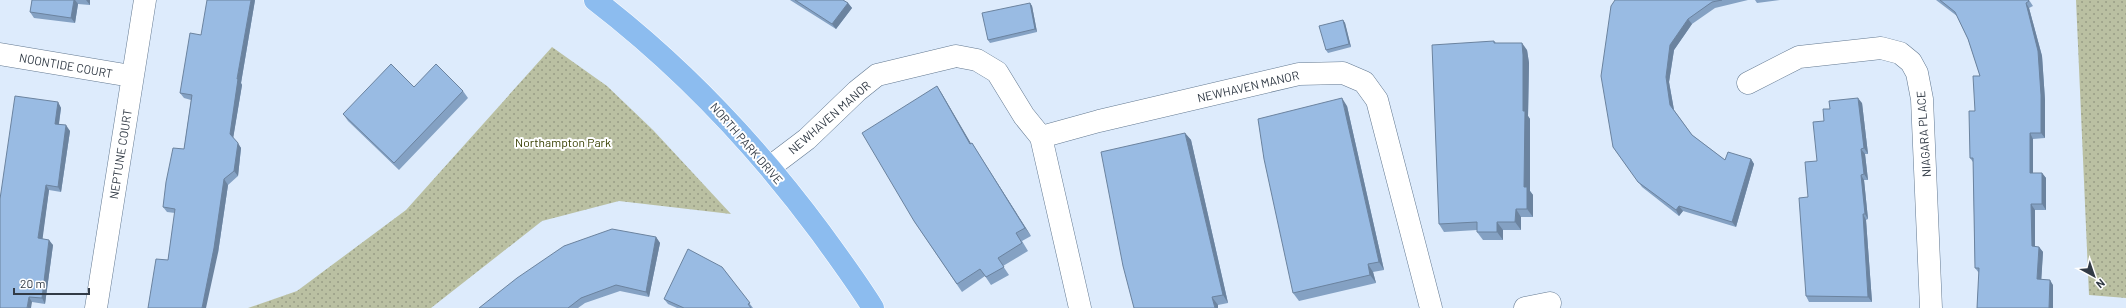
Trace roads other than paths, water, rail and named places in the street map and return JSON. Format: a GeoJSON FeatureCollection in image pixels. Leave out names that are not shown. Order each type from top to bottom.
{"type":"FeatureCollection","features":[{"type":"Feature","properties":{"kind":"main road","name":"NORTH PARK DRIVE"},"geometry":{"type":"LineString","coordinates":[[595,0],[658,52],[716,107],[770,167],[856,282],[873,308]]}},
{"type":"Feature","properties":{"kind":"street","name":"NEPTUNE COURT"},"geometry":{"type":"LineString","coordinates":[[96,308],[131,76],[145,0]]}},
{"type":"Feature","properties":{"kind":"street","name":"NIAGARA PLACE"},"geometry":{"type":"LineString","coordinates":[[1748,83],[1799,57],[1881,48],[1900,52],[1911,62],[1917,73],[1922,98],[1931,308]]}},
{"type":"Feature","properties":{"kind":"street","name":"NOONTIDE COURT"},"geometry":{"type":"LineString","coordinates":[[0,54],[131,76]]}},
{"type":"Feature","properties":{"kind":"street","name":"NEWHAVEN MANOR"},"geometry":{"type":"LineString","coordinates":[[770,167],[807,139],[876,75],[956,56],[977,60],[997,72],[1024,116],[1041,137],[1080,308]]}},
{"type":"Feature","properties":{"kind":"street","name":"NEWHAVEN MANOR"},"geometry":{"type":"LineString","coordinates":[[1041,137],[1100,121],[1299,74],[1342,73],[1364,82],[1377,100],[1431,308]]}},
{"type":"Feature","properties":{"kind":"street"},"geometry":{"type":"LineString","coordinates":[[1525,308],[1550,303]]}},
{"type":"Feature","properties":{"kind":"park label","name":"Northampton Park"},"geometry":{"type":"Point","coordinates":[563,142]}}]}
